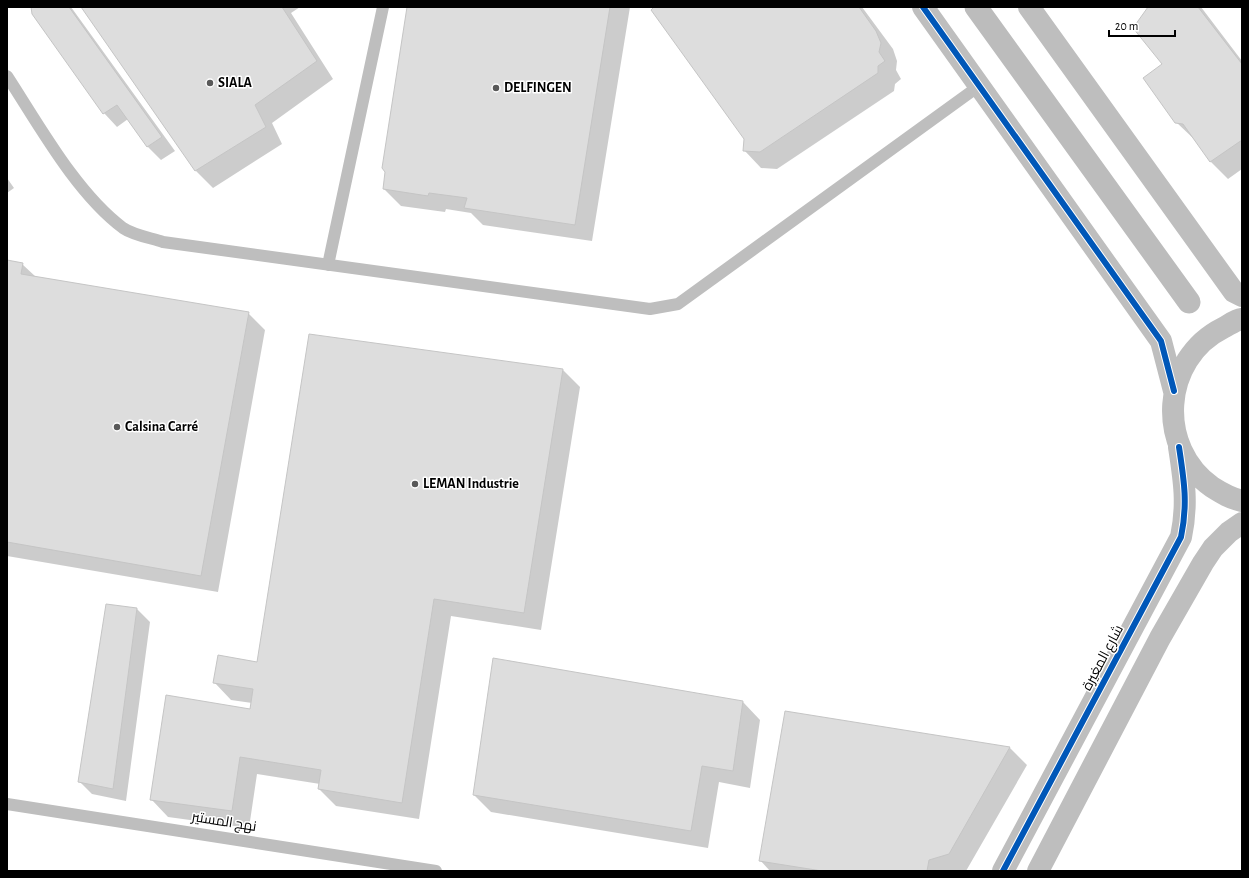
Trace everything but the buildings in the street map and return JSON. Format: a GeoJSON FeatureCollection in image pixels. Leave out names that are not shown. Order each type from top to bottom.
{"type":"FeatureCollection","features":[{"type":"Feature","properties":{"kind":"street"},"geometry":{"type":"LineString","coordinates":[[923,7],[1161,341],[1174,391],[1172,419],[1179,447],[1199,478],[1230,498],[1242,501]]}},
{"type":"Feature","properties":{"kind":"street"},"geometry":{"type":"LineString","coordinates":[[1029,7],[1234,292],[1242,296]]}},
{"type":"Feature","properties":{"kind":"street"},"geometry":{"type":"LineString","coordinates":[[1174,391],[1187,360],[1210,334],[1242,319]]}},
{"type":"Feature","properties":{"kind":"street","name":"شارع المغيرة"},"geometry":{"type":"LineString","coordinates":[[1003,871],[1181,537],[1186,514],[1185,484],[1179,447]]}},
{"type":"Feature","properties":{"kind":"street"},"geometry":{"type":"LineString","coordinates":[[1038,871],[1160,638],[1203,563],[1213,548],[1229,532],[1242,523]]}},
{"type":"Feature","properties":{"kind":"lane"},"geometry":{"type":"LineString","coordinates":[[328,265],[383,7]]}},
{"type":"Feature","properties":{"kind":"lane"},"geometry":{"type":"LineString","coordinates":[[7,76],[62,159],[87,193],[124,229],[163,242],[650,310],[678,304],[979,86]]}},
{"type":"Feature","properties":{"kind":"lane","name":"نهج المستير"},"geometry":{"type":"LineString","coordinates":[[7,804],[436,871]]}},
{"type":"Feature","properties":{"kind":"waterway"},"geometry":{"type":"LineString","coordinates":[[976,7],[1189,302]]}},
{"type":"Feature","properties":{"kind":"cycle path"},"geometry":{"type":"LineString","coordinates":[[923,7],[1161,341],[1174,391]]}},
{"type":"Feature","properties":{"kind":"cycle path"},"geometry":{"type":"LineString","coordinates":[[1003,871],[1181,537],[1185,503],[1184,481],[1179,447]]}},
{"type":"Feature","properties":{"kind":"place","name":"SIALA"},"geometry":{"type":"Point","coordinates":[210,83]}},
{"type":"Feature","properties":{"kind":"place","name":"DELFINGEN"},"geometry":{"type":"Point","coordinates":[496,88]}},
{"type":"Feature","properties":{"kind":"place","name":"Calsina Carré"},"geometry":{"type":"Point","coordinates":[117,427]}},
{"type":"Feature","properties":{"kind":"place","name":"LEMAN Industrie"},"geometry":{"type":"Point","coordinates":[415,484]}}]}
